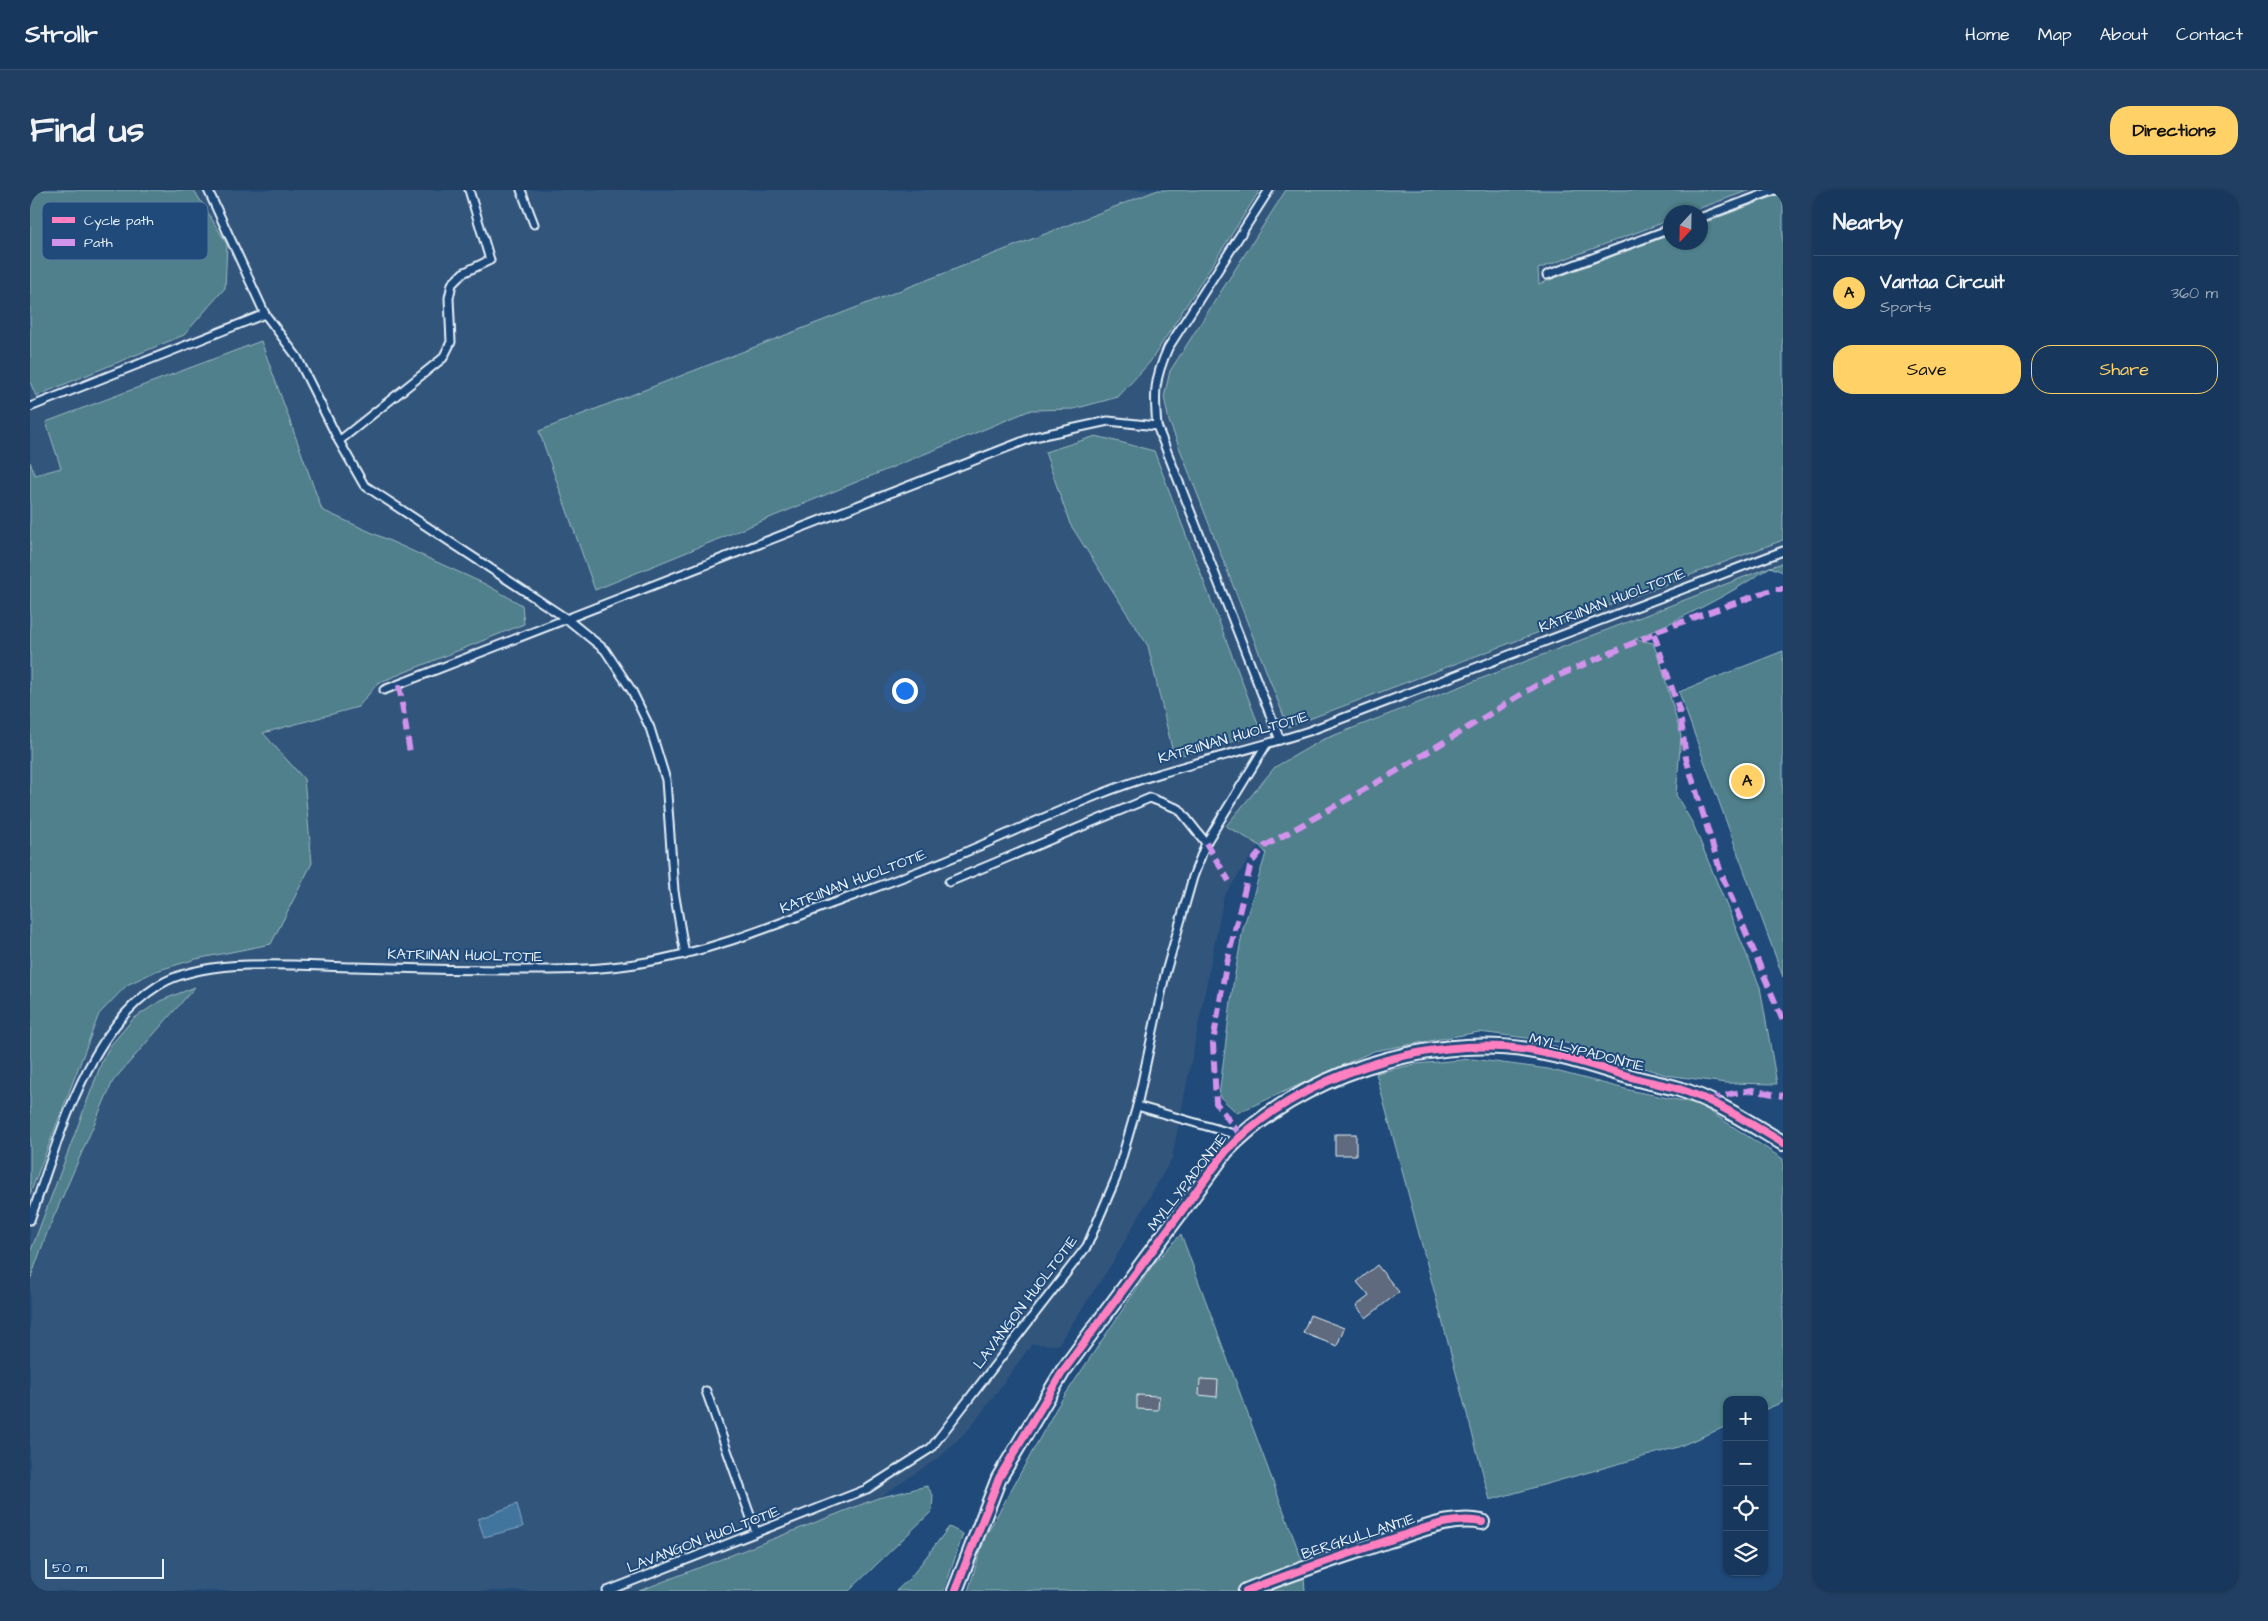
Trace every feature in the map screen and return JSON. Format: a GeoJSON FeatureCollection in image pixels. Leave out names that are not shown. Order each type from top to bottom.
{"type":"FeatureCollection","features":[{"type":"Feature","properties":{"kind":"street","name":"MYLLYPADONTIE"},"geometry":{"type":"LineString","coordinates":[[956,1591],[999,1478],[1064,1371],[1150,1252],[1226,1152],[1241,1136],[1312,1089],[1365,1066],[1420,1052],[1475,1046],[1528,1050],[1678,1089],[1736,1114],[1783,1143]]}},
{"type":"Feature","properties":{"kind":"street","name":"BERGKULLANTIE"},"geometry":{"type":"LineString","coordinates":[[1246,1591],[1300,1569],[1441,1524],[1469,1519],[1482,1522]]}},
{"type":"Feature","properties":{"kind":"lane"},"geometry":{"type":"LineString","coordinates":[[208,190],[265,314],[297,357],[339,441],[364,485],[567,619],[605,650],[632,691],[650,728],[666,780],[674,891],[685,954]]}},
{"type":"Feature","properties":{"kind":"lane"},"geometry":{"type":"LineString","coordinates":[[339,441],[443,358],[451,342],[449,298],[452,284],[464,273],[490,260],[469,190]]}},
{"type":"Feature","properties":{"kind":"lane"},"geometry":{"type":"LineString","coordinates":[[521,190],[534,224]]}},
{"type":"Feature","properties":{"kind":"lane"},"geometry":{"type":"LineString","coordinates":[[1269,190],[1168,348],[1158,370],[1154,392],[1157,426],[1280,740]]}},
{"type":"Feature","properties":{"kind":"lane"},"geometry":{"type":"LineString","coordinates":[[1708,215],[1775,190]]}},
{"type":"Feature","properties":{"kind":"lane"},"geometry":{"type":"LineString","coordinates":[[1547,275],[1663,232]]}},
{"type":"Feature","properties":{"kind":"lane"},"geometry":{"type":"LineString","coordinates":[[30,407],[265,314]]}},
{"type":"Feature","properties":{"kind":"lane"},"geometry":{"type":"LineString","coordinates":[[384,690],[1034,437],[1108,421],[1157,426]]}},
{"type":"Feature","properties":{"kind":"lane","name":"KATRIINAN HUOLTOTIE"},"geometry":{"type":"LineString","coordinates":[[30,1220],[80,1084],[101,1044],[126,1011],[160,984],[196,971],[249,965],[472,970],[580,970],[634,964],[685,954],[759,932],[946,860],[1150,775],[1207,758],[1266,745],[1783,551]]}},
{"type":"Feature","properties":{"kind":"lane","name":"LAVANGON HUOLTOTIE"},"geometry":{"type":"LineString","coordinates":[[607,1591],[867,1489],[931,1448],[1087,1246],[1116,1178],[1137,1106],[1165,975],[1193,877],[1206,843],[1266,745]]}},
{"type":"Feature","properties":{"kind":"lane"},"geometry":{"type":"LineString","coordinates":[[949,882],[1150,798],[1179,809],[1206,843]]}},
{"type":"Feature","properties":{"kind":"lane"},"geometry":{"type":"LineString","coordinates":[[1137,1106],[1241,1136]]}},
{"type":"Feature","properties":{"kind":"lane"},"geometry":{"type":"LineString","coordinates":[[706,1391],[756,1532]]}},
{"type":"Feature","properties":{"kind":"shaded area"},"geometry":{"type":"Polygon","coordinates":[[[30,190],[1783,190],[1783,563],[1770,567],[1741,587],[1656,631],[1534,681],[1259,845],[1224,896],[1172,1158],[1113,1262],[1058,1345],[1032,1344],[971,1427],[940,1457],[878,1498],[639,1591],[30,1591],[30,190]]]}},
{"type":"Feature","properties":{"kind":"shaded area"},"geometry":{"type":"Polygon","coordinates":[[[517,1504],[523,1527],[484,1537],[478,1519],[517,1504]]]}},
{"type":"Feature","properties":{"kind":"green space"},"geometry":{"type":"Polygon","coordinates":[[[30,190],[194,190],[201,202],[42,202],[42,260],[208,260],[208,213],[227,244],[225,288],[184,335],[36,396],[30,382],[30,190]]]}},
{"type":"Feature","properties":{"kind":"green space"},"geometry":{"type":"Polygon","coordinates":[[[1158,190],[1260,190],[1150,362],[1118,397],[1074,409],[1031,410],[595,590],[539,431],[1158,190]]]}},
{"type":"Feature","properties":{"kind":"green space"},"geometry":{"type":"Polygon","coordinates":[[[1286,190],[1750,190],[1708,205],[1663,205],[1663,223],[1538,269],[1539,284],[1663,238],[1663,250],[1708,250],[1708,221],[1783,193],[1783,540],[1288,727],[1169,421],[1164,397],[1170,371],[1286,190]]]}},
{"type":"Feature","properties":{"kind":"green space"},"geometry":{"type":"Polygon","coordinates":[[[261,341],[322,510],[485,584],[522,605],[524,624],[378,683],[358,707],[263,733],[304,779],[312,863],[271,944],[196,959],[156,971],[127,985],[99,1014],[30,1194],[30,462],[35,475],[61,468],[46,422],[261,341]]]}},
{"type":"Feature","properties":{"kind":"green space"},"geometry":{"type":"Polygon","coordinates":[[[1096,436],[1154,451],[1262,734],[1174,757],[1148,646],[1070,524],[1045,452],[1096,436]]]}},
{"type":"Feature","properties":{"kind":"green space"},"geometry":{"type":"Polygon","coordinates":[[[1783,563],[1783,572],[1770,567],[1783,563]]]}},
{"type":"Feature","properties":{"kind":"green space"},"geometry":{"type":"Polygon","coordinates":[[[1770,567],[1738,588],[1635,639],[1653,643],[1661,664],[1681,736],[1676,795],[1693,824],[1760,987],[1777,1084],[1726,1083],[1666,1075],[1566,1043],[1479,1032],[1374,1051],[1237,1113],[1219,1096],[1233,985],[1243,929],[1266,853],[1259,845],[1226,826],[1275,767],[1322,740],[1770,567]]]}},
{"type":"Feature","properties":{"kind":"green space"},"geometry":{"type":"Polygon","coordinates":[[[1783,651],[1783,977],[1679,692],[1783,651]]]}},
{"type":"Feature","properties":{"kind":"green space"},"geometry":{"type":"Polygon","coordinates":[[[195,987],[113,1081],[48,1230],[30,1280],[30,1253],[103,1059],[110,1046],[133,1019],[160,1001],[195,987]]]}},
{"type":"Feature","properties":{"kind":"green space"},"geometry":{"type":"Polygon","coordinates":[[[1472,1059],[1548,1069],[1633,1091],[1698,1104],[1783,1159],[1783,1402],[1768,1408],[1768,1396],[1723,1396],[1723,1428],[1678,1447],[1490,1500],[1376,1073],[1415,1064],[1472,1059]]]}},
{"type":"Feature","properties":{"kind":"green space"},"geometry":{"type":"Polygon","coordinates":[[[1181,1234],[1303,1563],[1305,1591],[968,1591],[985,1537],[1057,1407],[1152,1266],[1181,1234]]]}},
{"type":"Feature","properties":{"kind":"green space"},"geometry":{"type":"Polygon","coordinates":[[[927,1486],[933,1495],[932,1511],[849,1591],[639,1591],[878,1498],[927,1486]]]}},
{"type":"Feature","properties":{"kind":"green space"},"geometry":{"type":"Polygon","coordinates":[[[949,1527],[963,1534],[944,1591],[896,1591],[910,1578],[949,1527]]]}},
{"type":"Feature","properties":{"kind":"building"},"geometry":{"type":"Polygon","coordinates":[[[1335,1134],[1356,1134],[1356,1155],[1335,1155],[1335,1134]]]}},
{"type":"Feature","properties":{"kind":"building"},"geometry":{"type":"Polygon","coordinates":[[[1377,1265],[1399,1292],[1366,1318],[1356,1306],[1369,1296],[1357,1282],[1377,1265]]]}},
{"type":"Feature","properties":{"kind":"building"},"geometry":{"type":"Polygon","coordinates":[[[1310,1315],[1344,1328],[1337,1346],[1303,1333],[1310,1315]]]}},
{"type":"Feature","properties":{"kind":"building"},"geometry":{"type":"Polygon","coordinates":[[[1200,1379],[1218,1380],[1217,1397],[1199,1395],[1200,1379]]]}},
{"type":"Feature","properties":{"kind":"building"},"geometry":{"type":"Polygon","coordinates":[[[1137,1395],[1159,1396],[1158,1410],[1137,1409],[1137,1395]]]}},
{"type":"Feature","properties":{"kind":"marked path"},"geometry":{"type":"LineString","coordinates":[[1657,631],[1774,589],[1783,589]]}},
{"type":"Feature","properties":{"kind":"marked path"},"geometry":{"type":"LineString","coordinates":[[1241,1136],[1216,1103],[1213,1043],[1225,971],[1251,863],[1265,846],[1395,772],[1537,685],[1654,634],[1656,631]]}},
{"type":"Feature","properties":{"kind":"marked path"},"geometry":{"type":"LineString","coordinates":[[1654,634],[1680,713],[1686,758],[1721,873],[1783,1021]]}},
{"type":"Feature","properties":{"kind":"marked path"},"geometry":{"type":"LineString","coordinates":[[399,685],[410,753]]}},
{"type":"Feature","properties":{"kind":"marked path"},"geometry":{"type":"LineString","coordinates":[[1206,843],[1229,881]]}},
{"type":"Feature","properties":{"kind":"marked path"},"geometry":{"type":"LineString","coordinates":[[1709,1101],[1730,1094],[1752,1090],[1783,1096]]}},
{"type":"Feature","properties":{"kind":"cycle path"},"geometry":{"type":"LineString","coordinates":[[955,1591],[999,1478],[1063,1371],[1226,1151],[1255,1124],[1289,1101],[1326,1082],[1365,1066],[1406,1055],[1448,1048],[1489,1047],[1528,1050],[1554,1055],[1693,1094],[1720,1106],[1783,1143]]}},
{"type":"Feature","properties":{"kind":"cycle path"},"geometry":{"type":"LineString","coordinates":[[1246,1591],[1281,1577],[1433,1525],[1470,1520],[1482,1522]]}},
{"type":"Feature","properties":{"kind":"place","name":"Vantaa Circuit"},"geometry":{"type":"Point","coordinates":[1747,781]}}]}
